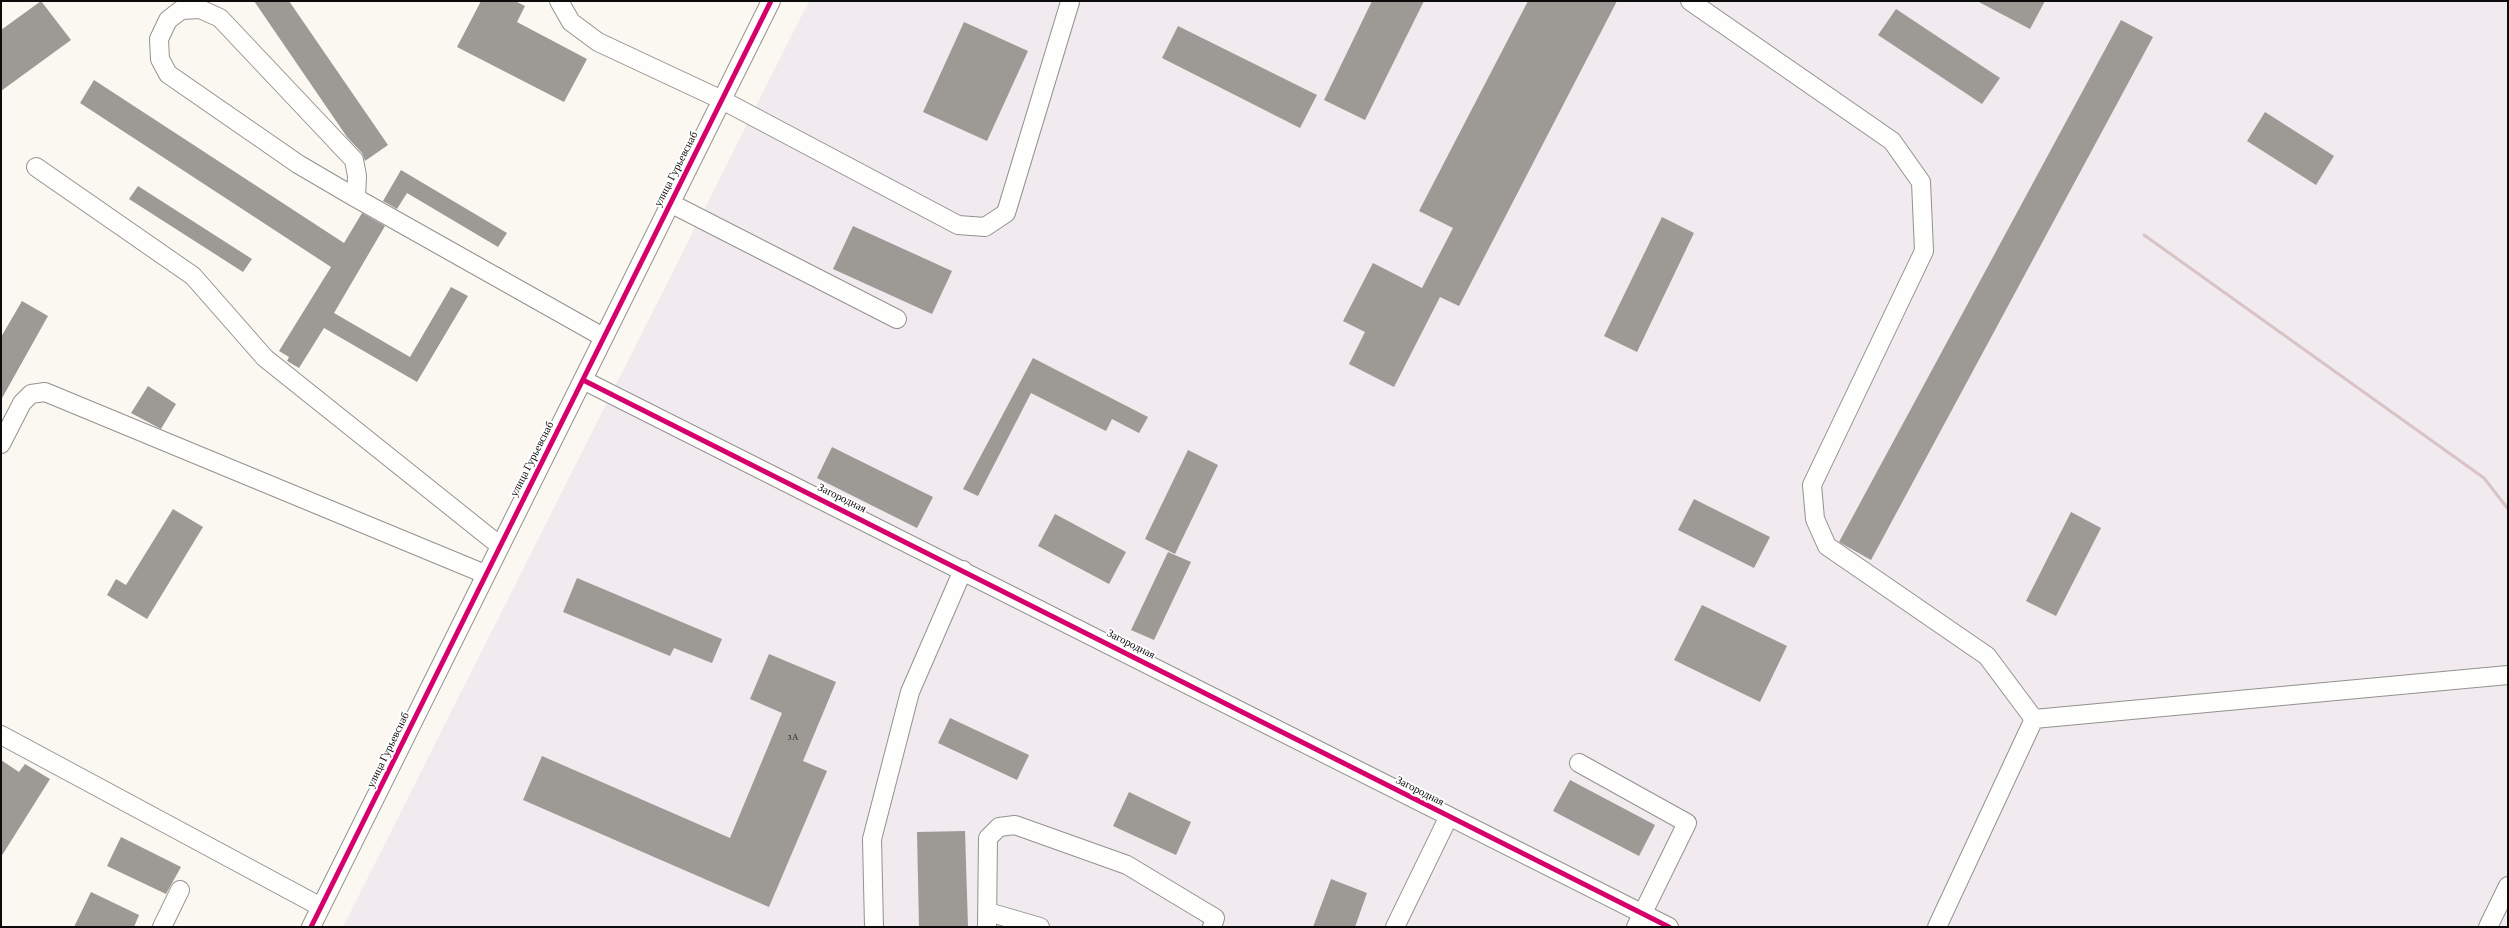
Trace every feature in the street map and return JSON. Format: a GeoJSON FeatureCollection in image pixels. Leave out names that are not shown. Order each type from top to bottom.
{"type":"FeatureCollection","features":[{"type":"Feature","properties":{"kind":"street"},"geometry":{"type":"LineString","coordinates":[[560,1],[571,22],[598,42],[722,100],[958,225],[985,227],[1006,213],[1070,2]]}},
{"type":"Feature","properties":{"kind":"street","name":"улица Гурьевснаб"},"geometry":{"type":"LineString","coordinates":[[311,927],[499,545],[583,380],[771,1]]}},
{"type":"Feature","properties":{"kind":"street"},"geometry":{"type":"LineString","coordinates":[[1690,1],[1892,141],[1921,182],[1924,251],[1812,485],[1815,519],[1827,546],[1987,656],[2034,719]]}},
{"type":"Feature","properties":{"kind":"street"},"geometry":{"type":"LineString","coordinates":[[356,198],[357,176],[354,160],[220,18],[200,9],[181,10],[168,20],[159,39],[160,59],[168,74],[298,164],[356,198],[603,337]]}},
{"type":"Feature","properties":{"kind":"street"},"geometry":{"type":"LineString","coordinates":[[36,167],[193,276],[264,358],[499,545]]}},
{"type":"Feature","properties":{"kind":"street"},"geometry":{"type":"LineString","coordinates":[[670,203],[897,319]]}},
{"type":"Feature","properties":{"kind":"street","name":"Загородная"},"geometry":{"type":"LineString","coordinates":[[583,380],[1449,816],[1639,921],[1669,927]]}},
{"type":"Feature","properties":{"kind":"street"},"geometry":{"type":"LineString","coordinates":[[1,444],[22,403],[31,394],[45,392],[485,574]]}},
{"type":"Feature","properties":{"kind":"street"},"geometry":{"type":"LineString","coordinates":[[874,927],[872,839],[910,692],[963,570]]}},
{"type":"Feature","properties":{"kind":"street"},"geometry":{"type":"LineString","coordinates":[[2034,719],[2508,675]]}},
{"type":"Feature","properties":{"kind":"street"},"geometry":{"type":"LineString","coordinates":[[1937,927],[2034,719]]}},
{"type":"Feature","properties":{"kind":"street"},"geometry":{"type":"LineString","coordinates":[[1,735],[321,907]]}},
{"type":"Feature","properties":{"kind":"street"},"geometry":{"type":"LineString","coordinates":[[1579,763],[1687,823],[1639,921]]}},
{"type":"Feature","properties":{"kind":"street"},"geometry":{"type":"LineString","coordinates":[[1396,927],[1449,816]]}},
{"type":"Feature","properties":{"kind":"street"},"geometry":{"type":"LineString","coordinates":[[1040,927],[987,920],[988,838],[999,826],[1015,825],[1127,865],[1215,918],[1212,927]]}},
{"type":"Feature","properties":{"kind":"street"},"geometry":{"type":"LineString","coordinates":[[2488,927],[2508,886]]}},
{"type":"Feature","properties":{"kind":"street"},"geometry":{"type":"LineString","coordinates":[[162,927],[180,890]]}},
{"type":"Feature","properties":{"kind":"shaded area"},"geometry":{"type":"Polygon","coordinates":[[[809,1],[2508,1],[2508,927],[343,927],[809,1]]]}},
{"type":"Feature","properties":{"kind":"building"},"geometry":{"type":"Polygon","coordinates":[[[41,1],[71,40],[1,91],[1,30],[41,1]]]}},
{"type":"Feature","properties":{"kind":"building"},"geometry":{"type":"Polygon","coordinates":[[[254,1],[289,1],[388,145],[365,161],[362,153],[347,137],[254,1]]]}},
{"type":"Feature","properties":{"kind":"building"},"geometry":{"type":"Polygon","coordinates":[[[481,1],[515,1],[525,6],[517,22],[587,59],[564,102],[457,47],[481,1]]]}},
{"type":"Feature","properties":{"kind":"building"},"geometry":{"type":"Polygon","coordinates":[[[1372,1],[1424,1],[1365,120],[1324,100],[1372,1]]]}},
{"type":"Feature","properties":{"kind":"building"},"geometry":{"type":"Polygon","coordinates":[[[1528,1],[1617,1],[1459,306],[1440,297],[1394,387],[1349,364],[1365,332],[1343,321],[1373,263],[1422,288],[1453,228],[1419,211],[1528,1]]]}},
{"type":"Feature","properties":{"kind":"building"},"geometry":{"type":"Polygon","coordinates":[[[1977,1],[2045,1],[2030,29],[1977,1]]]}},
{"type":"Feature","properties":{"kind":"building"},"geometry":{"type":"Polygon","coordinates":[[[1896,9],[2000,78],[1982,104],[1878,35],[1896,9]]]}},
{"type":"Feature","properties":{"kind":"building"},"geometry":{"type":"Polygon","coordinates":[[[2121,20],[2153,37],[1871,560],[1839,542],[2121,20]]]}},
{"type":"Feature","properties":{"kind":"building"},"geometry":{"type":"Polygon","coordinates":[[[964,22],[1028,51],[987,141],[923,112],[964,22]]]}},
{"type":"Feature","properties":{"kind":"building"},"geometry":{"type":"Polygon","coordinates":[[[1178,26],[1317,95],[1300,128],[1162,58],[1178,26]]]}},
{"type":"Feature","properties":{"kind":"building"},"geometry":{"type":"Polygon","coordinates":[[[94,80],[344,243],[362,213],[385,226],[334,313],[410,357],[451,287],[468,296],[417,382],[324,328],[299,368],[287,361],[289,357],[279,351],[331,267],[80,103],[94,80]]]}},
{"type":"Feature","properties":{"kind":"building"},"geometry":{"type":"Polygon","coordinates":[[[2265,112],[2334,156],[2316,185],[2247,141],[2265,112]]]}},
{"type":"Feature","properties":{"kind":"building"},"geometry":{"type":"Polygon","coordinates":[[[401,170],[507,233],[498,247],[407,193],[397,209],[383,201],[401,170]]]}},
{"type":"Feature","properties":{"kind":"building"},"geometry":{"type":"Polygon","coordinates":[[[138,186],[252,259],[243,272],[129,199],[138,186]]]}},
{"type":"Feature","properties":{"kind":"building"},"geometry":{"type":"Polygon","coordinates":[[[1662,217],[1694,233],[1637,352],[1604,336],[1662,217]]]}},
{"type":"Feature","properties":{"kind":"building"},"geometry":{"type":"Polygon","coordinates":[[[853,226],[952,271],[932,314],[833,269],[853,226]]]}},
{"type":"Feature","properties":{"kind":"building"},"geometry":{"type":"Polygon","coordinates":[[[22,301],[48,316],[1,400],[1,337],[22,301]]]}},
{"type":"Feature","properties":{"kind":"building"},"geometry":{"type":"Polygon","coordinates":[[[1033,358],[1148,417],[1139,433],[1112,419],[1106,431],[1031,393],[978,496],[963,489],[1033,358]]]}},
{"type":"Feature","properties":{"kind":"building"},"geometry":{"type":"Polygon","coordinates":[[[148,386],[176,404],[161,429],[131,413],[148,386]]]}},
{"type":"Feature","properties":{"kind":"building"},"geometry":{"type":"Polygon","coordinates":[[[832,447],[933,497],[917,528],[817,478],[832,447]]]}},
{"type":"Feature","properties":{"kind":"building"},"geometry":{"type":"Polygon","coordinates":[[[1188,450],[1218,465],[1175,554],[1145,539],[1188,450]]]}},
{"type":"Feature","properties":{"kind":"building"},"geometry":{"type":"Polygon","coordinates":[[[1694,499],[1770,537],[1754,568],[1678,530],[1694,499]]]}},
{"type":"Feature","properties":{"kind":"building"},"geometry":{"type":"Polygon","coordinates":[[[173,509],[203,527],[147,619],[107,595],[116,579],[126,585],[173,509]]]}},
{"type":"Feature","properties":{"kind":"building"},"geometry":{"type":"Polygon","coordinates":[[[2071,512],[2101,528],[2056,616],[2026,601],[2071,512]]]}},
{"type":"Feature","properties":{"kind":"building"},"geometry":{"type":"Polygon","coordinates":[[[1055,514],[1126,552],[1109,584],[1038,546],[1055,514]]]}},
{"type":"Feature","properties":{"kind":"building"},"geometry":{"type":"Polygon","coordinates":[[[1168,552],[1191,562],[1154,640],[1131,630],[1168,552]]]}},
{"type":"Feature","properties":{"kind":"building"},"geometry":{"type":"Polygon","coordinates":[[[577,578],[722,639],[712,663],[674,648],[670,656],[563,612],[577,578]]]}},
{"type":"Feature","properties":{"kind":"building"},"geometry":{"type":"Polygon","coordinates":[[[1702,605],[1787,646],[1760,702],[1674,660],[1702,605]]]}},
{"type":"Feature","properties":{"kind":"building"},"geometry":{"type":"Polygon","coordinates":[[[769,654],[836,682],[803,761],[827,771],[769,907],[523,800],[542,756],[730,838],[782,713],[750,699],[769,654]]]}},
{"type":"Feature","properties":{"kind":"building"},"geometry":{"type":"Polygon","coordinates":[[[950,718],[1029,755],[1017,780],[938,743],[950,718]]]}},
{"type":"Feature","properties":{"kind":"building"},"geometry":{"type":"Polygon","coordinates":[[[1,760],[19,772],[25,764],[50,779],[1,857],[1,760]]]}},
{"type":"Feature","properties":{"kind":"building"},"geometry":{"type":"Polygon","coordinates":[[[1570,780],[1655,825],[1639,856],[1553,811],[1570,780]]]}},
{"type":"Feature","properties":{"kind":"building"},"geometry":{"type":"Polygon","coordinates":[[[1129,792],[1191,822],[1176,855],[1113,826],[1129,792]]]}},
{"type":"Feature","properties":{"kind":"building"},"geometry":{"type":"Polygon","coordinates":[[[965,831],[968,927],[919,927],[917,832],[965,831]]]}},
{"type":"Feature","properties":{"kind":"building"},"geometry":{"type":"Polygon","coordinates":[[[121,837],[181,867],[166,894],[107,866],[121,837]]]}},
{"type":"Feature","properties":{"kind":"building"},"geometry":{"type":"Polygon","coordinates":[[[1331,879],[1367,893],[1355,927],[1313,927],[1331,879]]]}},
{"type":"Feature","properties":{"kind":"building"},"geometry":{"type":"Polygon","coordinates":[[[91,892],[139,915],[134,927],[74,927],[91,892]]]}},
{"type":"Feature","properties":{"kind":"railway"},"geometry":{"type":"LineString","coordinates":[[2144,235],[2484,478],[2508,509]]}},
{"type":"Feature","properties":{"kind":"cycle path"},"geometry":{"type":"LineString","coordinates":[[311,927],[771,1]]}},
{"type":"Feature","properties":{"kind":"cycle path"},"geometry":{"type":"LineString","coordinates":[[583,380],[1669,927]]}}]}
